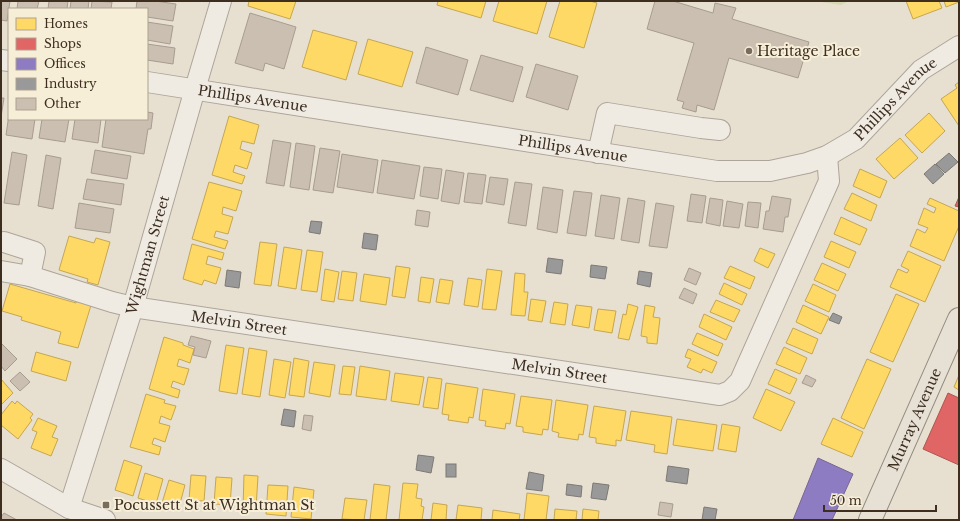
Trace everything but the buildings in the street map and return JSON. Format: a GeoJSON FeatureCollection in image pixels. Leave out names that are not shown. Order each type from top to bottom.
{"type":"FeatureCollection","features":[{"type":"Feature","properties":{"kind":"main road","name":"Murray Avenue"},"geometry":{"type":"LineString","coordinates":[[870,520],[959,319]]}},
{"type":"Feature","properties":{"kind":"street","name":"Wightman Street"},"geometry":{"type":"LineString","coordinates":[[69,508],[133,307],[195,89],[222,1]]}},
{"type":"Feature","properties":{"kind":"street","name":"Phillips Avenue"},"geometry":{"type":"LineString","coordinates":[[148,82],[717,171],[770,171],[807,163],[827,156],[856,139],[921,70],[959,46]]}},
{"type":"Feature","properties":{"kind":"street"},"geometry":{"type":"LineString","coordinates":[[598,152],[606,113],[720,130]]}},
{"type":"Feature","properties":{"kind":"street","name":"Melvin Street"},"geometry":{"type":"LineString","coordinates":[[1,271],[30,276],[45,282],[133,307],[720,395],[730,390],[740,381],[829,181],[827,156]]}},
{"type":"Feature","properties":{"kind":"street"},"geometry":{"type":"LineString","coordinates":[[4,242],[36,252],[30,276]]}},
{"type":"Feature","properties":{"kind":"street"},"geometry":{"type":"LineString","coordinates":[[1,469],[69,508],[105,520]]}},
{"type":"Feature","properties":{"kind":"green space"},"geometry":{"type":"Polygon","coordinates":[[[814,1],[849,1],[841,5],[814,1]]]}},
{"type":"Feature","properties":{"kind":"place","name":"Heritage Place"},"geometry":{"type":"Point","coordinates":[749,51]}},
{"type":"Feature","properties":{"kind":"place","name":"Pocussett St at Wightman St"},"geometry":{"type":"Point","coordinates":[106,505]}}]}
